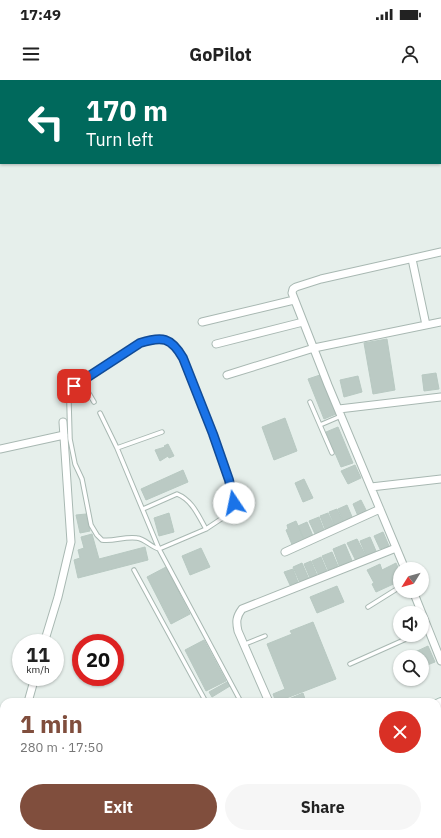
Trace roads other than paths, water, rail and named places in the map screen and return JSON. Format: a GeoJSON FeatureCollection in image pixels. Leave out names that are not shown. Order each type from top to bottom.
{"type":"FeatureCollection","features":[{"type":"Feature","properties":{"kind":"street"},"geometry":{"type":"LineString","coordinates":[[401,562],[292,293],[293,289],[296,287],[321,279],[441,252]]}},
{"type":"Feature","properties":{"kind":"street"},"geometry":{"type":"LineString","coordinates":[[412,259],[426,325]]}},
{"type":"Feature","properties":{"kind":"street"},"geometry":{"type":"LineString","coordinates":[[202,322],[294,300]]}},
{"type":"Feature","properties":{"kind":"street"},"geometry":{"type":"LineString","coordinates":[[216,344],[303,322]]}},
{"type":"Feature","properties":{"kind":"street"},"geometry":{"type":"LineString","coordinates":[[227,375],[314,348],[441,322]]}},
{"type":"Feature","properties":{"kind":"street"},"geometry":{"type":"LineString","coordinates":[[340,412],[441,396]]}},
{"type":"Feature","properties":{"kind":"street"},"geometry":{"type":"LineString","coordinates":[[47,634],[58,597],[71,542],[63,422]]}},
{"type":"Feature","properties":{"kind":"street"},"geometry":{"type":"LineString","coordinates":[[0,449],[64,434]]}},
{"type":"Feature","properties":{"kind":"street"},"geometry":{"type":"LineString","coordinates":[[371,488],[441,479]]}},
{"type":"Feature","properties":{"kind":"street"},"geometry":{"type":"LineString","coordinates":[[285,552],[380,509]]}},
{"type":"Feature","properties":{"kind":"street"},"geometry":{"type":"LineString","coordinates":[[267,698],[236,623],[237,617],[242,609],[396,548]]}},
{"type":"Feature","properties":{"kind":"street"},"geometry":{"type":"LineString","coordinates":[[429,638],[441,661]]}},
{"type":"Feature","properties":{"kind":"street"},"geometry":{"type":"LineString","coordinates":[[29,698],[32,686]]}},
{"type":"Feature","properties":{"kind":"lane"},"geometry":{"type":"LineString","coordinates":[[164,339],[170,341],[177,348],[183,358],[213,434],[234,496],[234,503],[231,511],[206,529],[159,549],[141,539],[136,538],[128,537],[102,540],[97,535],[92,525],[82,479],[75,464],[70,439],[68,403],[70,392],[81,380],[140,343],[164,339]]}},
{"type":"Feature","properties":{"kind":"lane"},"geometry":{"type":"LineString","coordinates":[[81,380],[94,402]]}},
{"type":"Feature","properties":{"kind":"lane"},"geometry":{"type":"LineString","coordinates":[[310,402],[332,453]]}},
{"type":"Feature","properties":{"kind":"lane"},"geometry":{"type":"LineString","coordinates":[[320,425],[340,412]]}},
{"type":"Feature","properties":{"kind":"lane"},"geometry":{"type":"LineString","coordinates":[[100,413],[117,448],[159,549],[239,698]]}},
{"type":"Feature","properties":{"kind":"lane"},"geometry":{"type":"LineString","coordinates":[[117,448],[162,432]]}},
{"type":"Feature","properties":{"kind":"lane"},"geometry":{"type":"LineString","coordinates":[[143,509],[177,494],[189,502],[206,529]]}},
{"type":"Feature","properties":{"kind":"lane"},"geometry":{"type":"LineString","coordinates":[[134,570],[204,698]]}},
{"type":"Feature","properties":{"kind":"lane"},"geometry":{"type":"LineString","coordinates":[[368,607],[393,591]]}},
{"type":"Feature","properties":{"kind":"lane"},"geometry":{"type":"LineString","coordinates":[[245,644],[265,636]]}},
{"type":"Feature","properties":{"kind":"lane"},"geometry":{"type":"LineString","coordinates":[[350,664],[399,642]]}}]}
